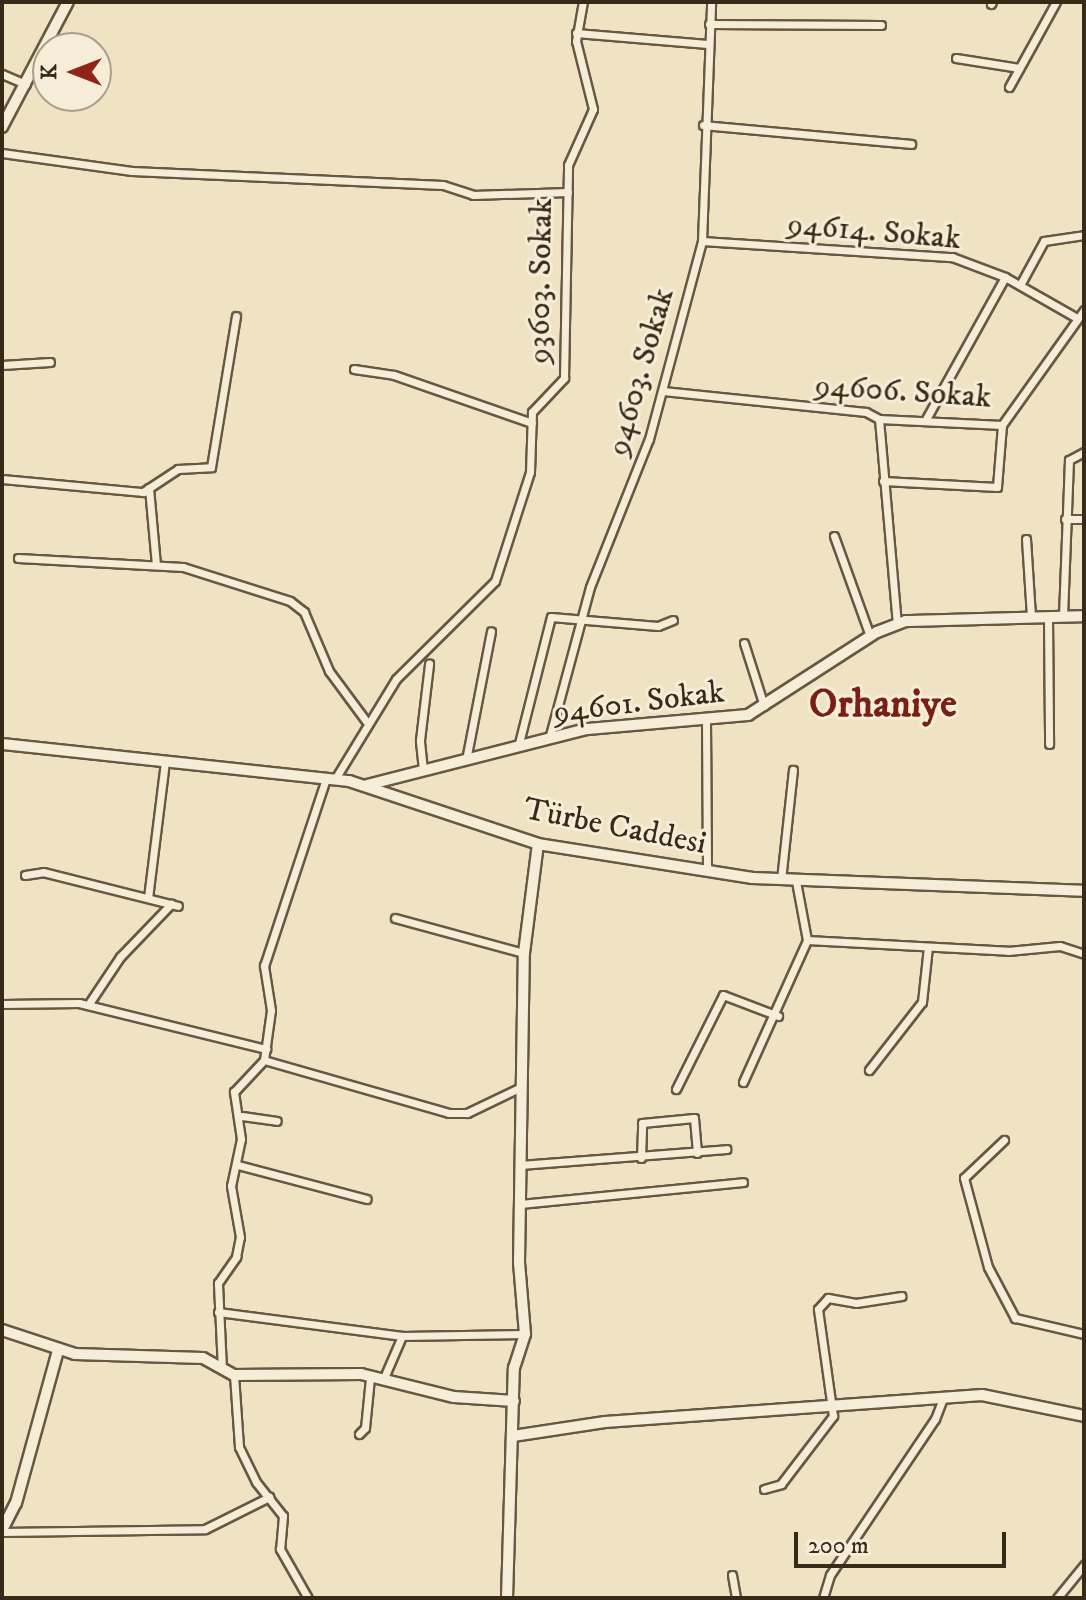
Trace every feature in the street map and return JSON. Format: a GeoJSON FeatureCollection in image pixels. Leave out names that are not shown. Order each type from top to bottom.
{"type":"FeatureCollection","features":[{"type":"Feature","properties":{"kind":"street"},"geometry":{"type":"LineString","coordinates":[[2,127],[68,2]]}},
{"type":"Feature","properties":{"kind":"street","name":"93603. Sokak"},"geometry":{"type":"LineString","coordinates":[[532,423],[535,406],[561,385],[566,365],[570,156],[593,109],[576,33],[583,2]]}},
{"type":"Feature","properties":{"kind":"street","name":"94603. Sokak"},"geometry":{"type":"LineString","coordinates":[[549,739],[579,623],[663,391],[702,241],[703,125],[711,2]]}},
{"type":"Feature","properties":{"kind":"street"},"geometry":{"type":"LineString","coordinates":[[1009,87],[1056,2]]}},
{"type":"Feature","properties":{"kind":"street"},"geometry":{"type":"LineString","coordinates":[[709,24],[881,25]]}},
{"type":"Feature","properties":{"kind":"street"},"geometry":{"type":"LineString","coordinates":[[576,33],[708,44]]}},
{"type":"Feature","properties":{"kind":"street"},"geometry":{"type":"LineString","coordinates":[[956,58],[1019,68]]}},
{"type":"Feature","properties":{"kind":"street"},"geometry":{"type":"LineString","coordinates":[[2,74],[26,84]]}},
{"type":"Feature","properties":{"kind":"street"},"geometry":{"type":"LineString","coordinates":[[703,125],[911,144]]}},
{"type":"Feature","properties":{"kind":"street"},"geometry":{"type":"LineString","coordinates":[[2,153],[132,171],[413,182],[473,195],[568,192]]}},
{"type":"Feature","properties":{"kind":"street"},"geometry":{"type":"LineString","coordinates":[[1020,285],[1044,241],[1084,235]]}},
{"type":"Feature","properties":{"kind":"street","name":"94614. Sokak"},"geometry":{"type":"LineString","coordinates":[[702,241],[943,256],[1005,277],[1077,318]]}},
{"type":"Feature","properties":{"kind":"street"},"geometry":{"type":"LineString","coordinates":[[926,419],[1005,277]]}},
{"type":"Feature","properties":{"kind":"street","name":"94606. Sokak"},"geometry":{"type":"LineString","coordinates":[[663,391],[866,412],[879,419],[1002,425],[1084,310]]}},
{"type":"Feature","properties":{"kind":"street"},"geometry":{"type":"LineString","coordinates":[[2,479],[143,492],[178,469],[211,467],[236,316]]}},
{"type":"Feature","properties":{"kind":"street"},"geometry":{"type":"LineString","coordinates":[[2,365],[50,362]]}},
{"type":"Feature","properties":{"kind":"street"},"geometry":{"type":"LineString","coordinates":[[222,1369],[218,1283],[236,1257],[240,1237],[231,1186],[238,1165],[242,1116],[234,1092],[264,1060],[271,988],[264,966],[331,779],[366,721],[406,668],[495,581],[530,472],[532,423],[394,375],[354,369]]}},
{"type":"Feature","properties":{"kind":"street"},"geometry":{"type":"LineString","coordinates":[[879,419],[897,623]]}},
{"type":"Feature","properties":{"kind":"street"},"geometry":{"type":"LineString","coordinates":[[883,481],[997,487],[1002,425]]}},
{"type":"Feature","properties":{"kind":"street"},"geometry":{"type":"LineString","coordinates":[[1063,616],[1069,460],[1084,452]]}},
{"type":"Feature","properties":{"kind":"street"},"geometry":{"type":"LineString","coordinates":[[149,488],[156,565]]}},
{"type":"Feature","properties":{"kind":"street"},"geometry":{"type":"LineString","coordinates":[[1065,519],[1084,519]]}},
{"type":"Feature","properties":{"kind":"street"},"geometry":{"type":"LineString","coordinates":[[834,536],[870,636]]}},
{"type":"Feature","properties":{"kind":"street"},"geometry":{"type":"LineString","coordinates":[[1026,539],[1031,616]]}},
{"type":"Feature","properties":{"kind":"street"},"geometry":{"type":"LineString","coordinates":[[18,558],[156,565],[194,570],[290,601],[304,612],[329,671],[366,721]]}},
{"type":"Feature","properties":{"kind":"street","name":"94601. Sokak"},"geometry":{"type":"LineString","coordinates":[[366,785],[597,728],[706,722],[764,707],[870,636],[897,623],[1084,616]]}},
{"type":"Feature","properties":{"kind":"street"},"geometry":{"type":"LineString","coordinates":[[1048,617],[1049,744]]}},
{"type":"Feature","properties":{"kind":"street","name":"94601. Sokak"},"geometry":{"type":"LineString","coordinates":[[518,747],[549,619],[579,623]]}},
{"type":"Feature","properties":{"kind":"street"},"geometry":{"type":"LineString","coordinates":[[579,623],[662,626],[673,620]]}},
{"type":"Feature","properties":{"kind":"street"},"geometry":{"type":"LineString","coordinates":[[466,760],[491,631]]}},
{"type":"Feature","properties":{"kind":"street","name":"94601. Sokak"},"geometry":{"type":"LineString","coordinates":[[744,643],[764,707]]}},
{"type":"Feature","properties":{"kind":"street"},"geometry":{"type":"LineString","coordinates":[[423,770],[420,740],[429,664]]}},
{"type":"Feature","properties":{"kind":"street"},"geometry":{"type":"LineString","coordinates":[[706,722],[707,870]]}},
{"type":"Feature","properties":{"kind":"street","name":"Türbe Caddesi"},"geometry":{"type":"LineString","coordinates":[[2,744],[366,785],[538,844],[707,870],[796,881],[1084,891]]}},
{"type":"Feature","properties":{"kind":"street"},"geometry":{"type":"LineString","coordinates":[[148,898],[165,762]]}},
{"type":"Feature","properties":{"kind":"street"},"geometry":{"type":"LineString","coordinates":[[781,880],[793,770]]}},
{"type":"Feature","properties":{"kind":"street"},"geometry":{"type":"LineString","coordinates":[[507,1598],[514,1368],[525,1334],[519,1088],[524,953],[538,844]]}},
{"type":"Feature","properties":{"kind":"street"},"geometry":{"type":"LineString","coordinates":[[25,875],[43,872],[174,905],[120,957],[88,1005]]}},
{"type":"Feature","properties":{"kind":"street"},"geometry":{"type":"LineString","coordinates":[[743,1082],[778,1016],[807,940],[796,881]]}},
{"type":"Feature","properties":{"kind":"street"},"geometry":{"type":"LineString","coordinates":[[395,918],[524,953]]}},
{"type":"Feature","properties":{"kind":"street"},"geometry":{"type":"LineString","coordinates":[[807,940],[928,947],[1060,946],[1084,954]]}},
{"type":"Feature","properties":{"kind":"street"},"geometry":{"type":"LineString","coordinates":[[869,1070],[922,1002],[928,947]]}},
{"type":"Feature","properties":{"kind":"street"},"geometry":{"type":"LineString","coordinates":[[676,1089],[723,995],[778,1016]]}},
{"type":"Feature","properties":{"kind":"street"},"geometry":{"type":"LineString","coordinates":[[2,1004],[88,1005],[266,1049]]}},
{"type":"Feature","properties":{"kind":"street"},"geometry":{"type":"LineString","coordinates":[[264,1060],[449,1113],[467,1113],[519,1088]]}},
{"type":"Feature","properties":{"kind":"street"},"geometry":{"type":"LineString","coordinates":[[242,1116],[277,1121]]}},
{"type":"Feature","properties":{"kind":"street"},"geometry":{"type":"LineString","coordinates":[[641,1158],[642,1123],[694,1118],[697,1153]]}},
{"type":"Feature","properties":{"kind":"street"},"geometry":{"type":"LineString","coordinates":[[1004,1140],[964,1178],[988,1267],[1015,1318],[1084,1334]]}},
{"type":"Feature","properties":{"kind":"street"},"geometry":{"type":"LineString","coordinates":[[520,1165],[726,1149]]}},
{"type":"Feature","properties":{"kind":"street"},"geometry":{"type":"LineString","coordinates":[[238,1165],[367,1199]]}},
{"type":"Feature","properties":{"kind":"street"},"geometry":{"type":"LineString","coordinates":[[520,1204],[743,1182]]}},
{"type":"Feature","properties":{"kind":"street"},"geometry":{"type":"LineString","coordinates":[[764,1489],[781,1484],[833,1416],[834,1405],[818,1309],[828,1298],[856,1303],[901,1296]]}},
{"type":"Feature","properties":{"kind":"street"},"geometry":{"type":"LineString","coordinates":[[218,1312],[402,1336],[525,1334]]}},
{"type":"Feature","properties":{"kind":"street"},"geometry":{"type":"LineString","coordinates":[[2,1330],[58,1350],[203,1358],[234,1375],[370,1378],[454,1397],[514,1401]]}},
{"type":"Feature","properties":{"kind":"street"},"geometry":{"type":"LineString","coordinates":[[383,1380],[402,1336]]}},
{"type":"Feature","properties":{"kind":"street"},"geometry":{"type":"LineString","coordinates":[[58,1350],[16,1503],[2,1531],[205,1529],[269,1497]]}},
{"type":"Feature","properties":{"kind":"street"},"geometry":{"type":"LineString","coordinates":[[234,1375],[239,1447],[283,1516],[280,1549],[308,1598]]}},
{"type":"Feature","properties":{"kind":"street"},"geometry":{"type":"LineString","coordinates":[[359,1434],[365,1428],[370,1378]]}},
{"type":"Feature","properties":{"kind":"street"},"geometry":{"type":"LineString","coordinates":[[513,1436],[605,1422],[982,1395],[1084,1416]]}},
{"type":"Feature","properties":{"kind":"street"},"geometry":{"type":"LineString","coordinates":[[823,1598],[830,1575],[935,1419],[943,1398]]}},
{"type":"Feature","properties":{"kind":"street"},"geometry":{"type":"LineString","coordinates":[[1057,1598],[1084,1565]]}},
{"type":"Feature","properties":{"kind":"street"},"geometry":{"type":"LineString","coordinates":[[732,1575],[736,1598]]}},
{"type":"Feature","properties":{"kind":"district","name":"Orhaniye"},"geometry":{"type":"Point","coordinates":[883,705]}}]}
